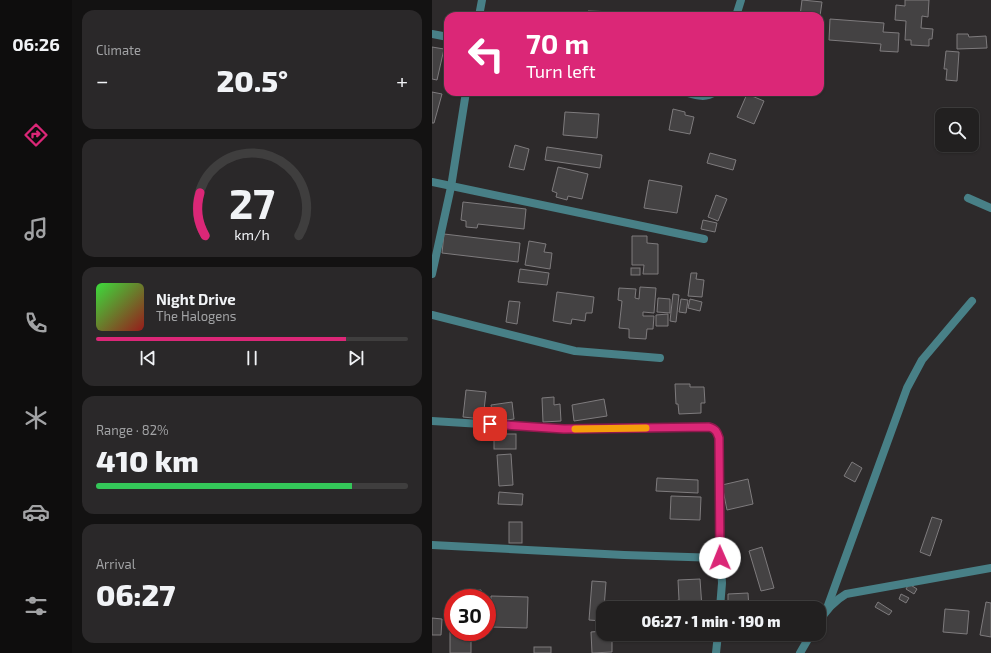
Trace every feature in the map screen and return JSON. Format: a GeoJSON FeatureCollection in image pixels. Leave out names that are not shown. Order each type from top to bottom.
{"type":"FeatureCollection","features":[{"type":"Feature","properties":{"kind":"street"},"geometry":{"type":"LineString","coordinates":[[480,12],[482,0]]}},
{"type":"Feature","properties":{"kind":"street"},"geometry":{"type":"LineString","coordinates":[[737,12],[741,0]]}},
{"type":"Feature","properties":{"kind":"street"},"geometry":{"type":"LineString","coordinates":[[432,34],[444,36]]}},
{"type":"Feature","properties":{"kind":"street"},"geometry":{"type":"LineString","coordinates":[[432,274],[451,187],[465,96]]}},
{"type":"Feature","properties":{"kind":"street"},"geometry":{"type":"LineString","coordinates":[[432,182],[704,239]]}},
{"type":"Feature","properties":{"kind":"street"},"geometry":{"type":"LineString","coordinates":[[968,198],[991,208]]}},
{"type":"Feature","properties":{"kind":"street"},"geometry":{"type":"LineString","coordinates":[[827,608],[907,388],[922,360],[972,301]]}},
{"type":"Feature","properties":{"kind":"street"},"geometry":{"type":"LineString","coordinates":[[432,315],[575,351],[660,358]]}},
{"type":"Feature","properties":{"kind":"street"},"geometry":{"type":"LineString","coordinates":[[432,421],[564,429],[714,428],[718,432],[719,438],[720,558],[722,583],[721,601]]}},
{"type":"Feature","properties":{"kind":"street"},"geometry":{"type":"LineString","coordinates":[[432,544],[624,555],[720,558]]}},
{"type":"Feature","properties":{"kind":"street"},"geometry":{"type":"LineString","coordinates":[[827,608],[840,598],[853,592],[991,568]]}},
{"type":"Feature","properties":{"kind":"street"},"geometry":{"type":"LineString","coordinates":[[716,653],[717,641]]}},
{"type":"Feature","properties":{"kind":"street"},"geometry":{"type":"LineString","coordinates":[[800,653],[808,641]]}},
{"type":"Feature","properties":{"kind":"building"},"geometry":{"type":"Polygon","coordinates":[[[802,0],[822,2],[821,12],[800,12],[802,0]]]}},
{"type":"Feature","properties":{"kind":"building"},"geometry":{"type":"Polygon","coordinates":[[[905,0],[929,0],[928,17],[922,16],[921,28],[933,29],[932,39],[929,39],[929,46],[911,45],[911,40],[905,40],[906,21],[895,20],[896,5],[905,6],[905,0]]]}},
{"type":"Feature","properties":{"kind":"building"},"geometry":{"type":"Polygon","coordinates":[[[588,11],[616,12],[588,12],[588,11]]]}},
{"type":"Feature","properties":{"kind":"building"},"geometry":{"type":"Polygon","coordinates":[[[830,19],[884,23],[883,32],[899,33],[898,52],[880,51],[881,44],[829,40],[830,19]]]}},
{"type":"Feature","properties":{"kind":"building"},"geometry":{"type":"Polygon","coordinates":[[[957,34],[968,34],[969,37],[986,36],[987,48],[957,49],[957,34]]]}},
{"type":"Feature","properties":{"kind":"building"},"geometry":{"type":"Polygon","coordinates":[[[432,47],[444,49],[437,80],[432,79],[432,47]]]}},
{"type":"Feature","properties":{"kind":"building"},"geometry":{"type":"Polygon","coordinates":[[[946,51],[959,52],[957,81],[946,80],[947,69],[944,69],[946,51]]]}},
{"type":"Feature","properties":{"kind":"building"},"geometry":{"type":"Polygon","coordinates":[[[432,92],[442,94],[434,123],[432,123],[432,92]]]}},
{"type":"Feature","properties":{"kind":"building"},"geometry":{"type":"Polygon","coordinates":[[[746,96],[752,96],[764,101],[754,124],[737,117],[746,96]]]}},
{"type":"Feature","properties":{"kind":"building"},"geometry":{"type":"Polygon","coordinates":[[[673,109],[685,112],[685,115],[694,117],[690,134],[669,130],[673,109]]]}},
{"type":"Feature","properties":{"kind":"building"},"geometry":{"type":"Polygon","coordinates":[[[565,112],[599,114],[597,138],[563,135],[565,112]]]}},
{"type":"Feature","properties":{"kind":"building"},"geometry":{"type":"Polygon","coordinates":[[[515,145],[529,149],[524,170],[509,167],[515,145]]]}},
{"type":"Feature","properties":{"kind":"building"},"geometry":{"type":"Polygon","coordinates":[[[547,147],[602,155],[600,168],[545,160],[547,147]]]}},
{"type":"Feature","properties":{"kind":"building"},"geometry":{"type":"Polygon","coordinates":[[[710,153],[736,160],[733,170],[707,163],[710,153]]]}},
{"type":"Feature","properties":{"kind":"building"},"geometry":{"type":"Polygon","coordinates":[[[558,167],[588,174],[582,199],[568,196],[567,200],[556,197],[557,193],[552,191],[558,167]]]}},
{"type":"Feature","properties":{"kind":"building"},"geometry":{"type":"Polygon","coordinates":[[[649,180],[682,186],[677,213],[644,208],[649,180]]]}},
{"type":"Feature","properties":{"kind":"building"},"geometry":{"type":"Polygon","coordinates":[[[716,195],[727,199],[718,221],[708,217],[716,195]]]}},
{"type":"Feature","properties":{"kind":"building"},"geometry":{"type":"Polygon","coordinates":[[[463,202],[526,209],[524,229],[478,224],[477,228],[466,227],[466,221],[461,220],[463,202]]]}},
{"type":"Feature","properties":{"kind":"building"},"geometry":{"type":"Polygon","coordinates":[[[703,220],[717,223],[715,232],[701,229],[703,220]]]}},
{"type":"Feature","properties":{"kind":"building"},"geometry":{"type":"Polygon","coordinates":[[[444,234],[520,243],[518,262],[442,253],[444,234]]]}},
{"type":"Feature","properties":{"kind":"building"},"geometry":{"type":"Polygon","coordinates":[[[632,236],[647,236],[647,243],[658,244],[658,274],[643,274],[644,265],[632,265],[632,236]]]}},
{"type":"Feature","properties":{"kind":"building"},"geometry":{"type":"Polygon","coordinates":[[[529,241],[546,244],[544,252],[552,253],[550,269],[525,265],[529,241]]]}},
{"type":"Feature","properties":{"kind":"building"},"geometry":{"type":"Polygon","coordinates":[[[631,268],[640,268],[640,275],[631,275],[631,268]]]}},
{"type":"Feature","properties":{"kind":"building"},"geometry":{"type":"Polygon","coordinates":[[[520,269],[549,273],[547,285],[518,282],[520,269]]]}},
{"type":"Feature","properties":{"kind":"building"},"geometry":{"type":"Polygon","coordinates":[[[691,273],[697,273],[696,279],[704,280],[702,297],[688,296],[691,273]]]}},
{"type":"Feature","properties":{"kind":"building"},"geometry":{"type":"Polygon","coordinates":[[[640,287],[656,288],[654,313],[643,312],[643,316],[654,316],[653,329],[647,329],[646,339],[629,338],[629,329],[619,328],[622,301],[618,300],[619,288],[636,289],[635,298],[639,299],[640,287]]]}},
{"type":"Feature","properties":{"kind":"building"},"geometry":{"type":"Polygon","coordinates":[[[557,292],[594,297],[592,313],[586,313],[585,321],[572,319],[571,324],[553,321],[557,292]]]}},
{"type":"Feature","properties":{"kind":"building"},"geometry":{"type":"Polygon","coordinates":[[[673,294],[679,295],[676,322],[670,321],[673,294]]]}},
{"type":"Feature","properties":{"kind":"building"},"geometry":{"type":"Polygon","coordinates":[[[658,298],[670,299],[670,313],[657,312],[658,298]]]}},
{"type":"Feature","properties":{"kind":"building"},"geometry":{"type":"Polygon","coordinates":[[[681,299],[688,300],[686,313],[679,312],[681,299]]]}},
{"type":"Feature","properties":{"kind":"building"},"geometry":{"type":"Polygon","coordinates":[[[690,299],[702,302],[700,311],[688,308],[690,299]]]}},
{"type":"Feature","properties":{"kind":"building"},"geometry":{"type":"Polygon","coordinates":[[[509,301],[520,302],[517,324],[506,322],[509,301]]]}},
{"type":"Feature","properties":{"kind":"building"},"geometry":{"type":"Polygon","coordinates":[[[668,314],[668,326],[656,326],[656,315],[668,314]]]}},
{"type":"Feature","properties":{"kind":"building"},"geometry":{"type":"Polygon","coordinates":[[[675,384],[690,384],[690,387],[704,387],[705,403],[701,403],[701,413],[679,414],[678,404],[676,404],[675,384]]]}},
{"type":"Feature","properties":{"kind":"building"},"geometry":{"type":"Polygon","coordinates":[[[466,390],[486,392],[483,419],[463,417],[466,390]]]}},
{"type":"Feature","properties":{"kind":"building"},"geometry":{"type":"Polygon","coordinates":[[[554,397],[554,405],[560,404],[561,421],[543,422],[542,398],[554,397]]]}},
{"type":"Feature","properties":{"kind":"building"},"geometry":{"type":"Polygon","coordinates":[[[604,399],[607,416],[574,421],[572,405],[604,399]]]}},
{"type":"Feature","properties":{"kind":"building"},"geometry":{"type":"Polygon","coordinates":[[[512,402],[514,419],[494,422],[491,405],[512,402]]]}},
{"type":"Feature","properties":{"kind":"building"},"geometry":{"type":"Polygon","coordinates":[[[494,434],[516,434],[516,449],[494,449],[494,434]]]}},
{"type":"Feature","properties":{"kind":"building"},"geometry":{"type":"Polygon","coordinates":[[[511,454],[513,485],[499,486],[497,455],[511,454]]]}},
{"type":"Feature","properties":{"kind":"building"},"geometry":{"type":"Polygon","coordinates":[[[852,462],[862,468],[855,482],[844,476],[852,462]]]}},
{"type":"Feature","properties":{"kind":"building"},"geometry":{"type":"Polygon","coordinates":[[[657,478],[698,480],[698,493],[656,491],[657,478]]]}},
{"type":"Feature","properties":{"kind":"building"},"geometry":{"type":"Polygon","coordinates":[[[748,479],[753,504],[727,510],[722,485],[748,479]]]}},
{"type":"Feature","properties":{"kind":"building"},"geometry":{"type":"Polygon","coordinates":[[[499,492],[523,494],[522,505],[498,504],[499,492]]]}},
{"type":"Feature","properties":{"kind":"building"},"geometry":{"type":"Polygon","coordinates":[[[671,496],[701,497],[700,520],[670,519],[671,496]]]}},
{"type":"Feature","properties":{"kind":"building"},"geometry":{"type":"Polygon","coordinates":[[[932,517],[942,520],[930,556],[920,552],[932,517]]]}},
{"type":"Feature","properties":{"kind":"building"},"geometry":{"type":"Polygon","coordinates":[[[509,522],[522,522],[522,543],[509,543],[509,522]]]}},
{"type":"Feature","properties":{"kind":"building"},"geometry":{"type":"Polygon","coordinates":[[[762,547],[774,588],[761,591],[749,551],[762,547]]]}},
{"type":"Feature","properties":{"kind":"building"},"geometry":{"type":"Polygon","coordinates":[[[700,579],[702,601],[675,601],[679,600],[678,580],[700,579]]]}},
{"type":"Feature","properties":{"kind":"building"},"geometry":{"type":"Polygon","coordinates":[[[592,581],[606,582],[605,601],[596,601],[596,620],[589,620],[592,581]]]}},
{"type":"Feature","properties":{"kind":"building"},"geometry":{"type":"Polygon","coordinates":[[[909,584],[917,589],[914,594],[906,589],[909,584]]]}},
{"type":"Feature","properties":{"kind":"building"},"geometry":{"type":"Polygon","coordinates":[[[748,593],[749,601],[728,601],[728,594],[748,593]]]}},
{"type":"Feature","properties":{"kind":"building"},"geometry":{"type":"Polygon","coordinates":[[[901,594],[909,598],[906,603],[899,599],[901,594]]]}},
{"type":"Feature","properties":{"kind":"building"},"geometry":{"type":"Polygon","coordinates":[[[496,596],[528,597],[527,628],[496,627],[496,596]]]}},
{"type":"Feature","properties":{"kind":"building"},"geometry":{"type":"Polygon","coordinates":[[[878,602],[892,611],[889,615],[875,607],[878,602]]]}},
{"type":"Feature","properties":{"kind":"building"},"geometry":{"type":"Polygon","coordinates":[[[986,602],[991,603],[991,637],[980,635],[986,602]]]}},
{"type":"Feature","properties":{"kind":"building"},"geometry":{"type":"Polygon","coordinates":[[[945,609],[969,611],[967,634],[943,632],[945,609]]]}},
{"type":"Feature","properties":{"kind":"building"},"geometry":{"type":"Polygon","coordinates":[[[432,618],[442,619],[441,635],[432,635],[432,618]]]}},
{"type":"Feature","properties":{"kind":"building"},"geometry":{"type":"Polygon","coordinates":[[[591,632],[596,632],[596,641],[612,641],[612,652],[592,653],[591,632]]]}},
{"type":"Feature","properties":{"kind":"building"},"geometry":{"type":"Polygon","coordinates":[[[450,641],[471,641],[471,653],[450,653],[450,641]]]}},
{"type":"Feature","properties":{"kind":"building"},"geometry":{"type":"Polygon","coordinates":[[[534,647],[551,647],[551,653],[534,653],[534,647]]]}},
{"type":"Feature","properties":{"kind":"slow traffic"},"geometry":{"type":"LineString","coordinates":[[575,429],[646,428]]}},
{"type":"Feature","properties":{"kind":"route"},"geometry":{"type":"LineString","coordinates":[[490,424],[564,429],[714,428],[718,432],[719,438],[720,558]]}}]}
